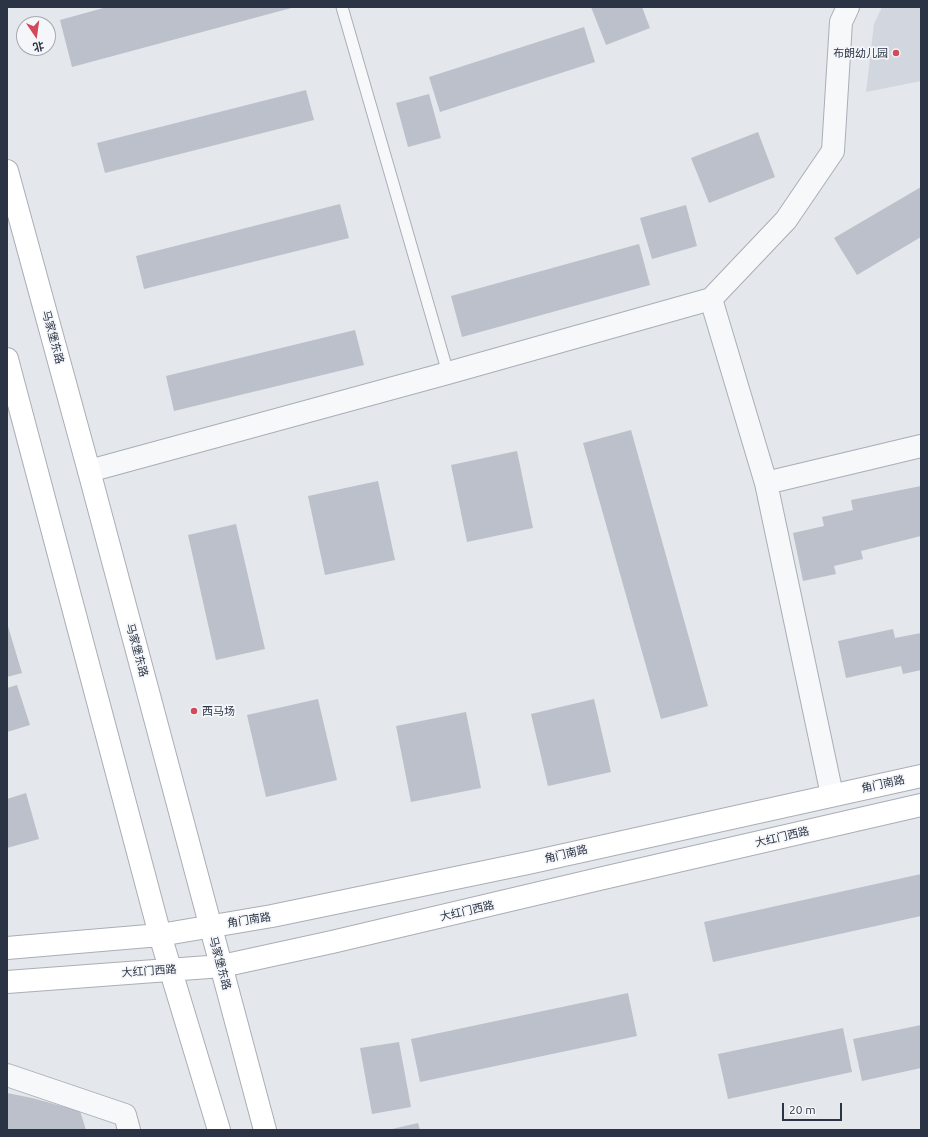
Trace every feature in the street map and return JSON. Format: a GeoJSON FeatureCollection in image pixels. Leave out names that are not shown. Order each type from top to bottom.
{"type":"FeatureCollection","features":[{"type":"Feature","properties":{"kind":"main road","name":"马家堡东路"},"geometry":{"type":"LineString","coordinates":[[7,171],[89,471],[265,1130]]}},
{"type":"Feature","properties":{"kind":"main road"},"geometry":{"type":"LineString","coordinates":[[7,359],[160,935],[219,1130]]}},
{"type":"Feature","properties":{"kind":"main road","name":"角门南路"},"geometry":{"type":"LineString","coordinates":[[210,926],[272,916],[505,868],[921,776]]}},
{"type":"Feature","properties":{"kind":"main road","name":"大红门西路"},"geometry":{"type":"LineString","coordinates":[[7,982],[222,966],[332,942],[606,877],[921,805]]}},
{"type":"Feature","properties":{"kind":"main road"},"geometry":{"type":"LineString","coordinates":[[7,948],[160,935],[210,926]]}},
{"type":"Feature","properties":{"kind":"street"},"geometry":{"type":"LineString","coordinates":[[89,471],[448,373],[711,298],[786,220],[833,151],[841,22],[848,7]]}},
{"type":"Feature","properties":{"kind":"street"},"geometry":{"type":"LineString","coordinates":[[711,298],[766,483],[832,795]]}},
{"type":"Feature","properties":{"kind":"street"},"geometry":{"type":"LineString","coordinates":[[766,483],[921,446]]}},
{"type":"Feature","properties":{"kind":"street"},"geometry":{"type":"LineString","coordinates":[[7,1075],[125,1115],[129,1130]]}},
{"type":"Feature","properties":{"kind":"lane"},"geometry":{"type":"LineString","coordinates":[[342,7],[448,373]]}},
{"type":"Feature","properties":{"kind":"shaded area","name":"布朗幼儿园"},"geometry":{"type":"Polygon","coordinates":[[[882,7],[921,7],[921,81],[866,92],[874,24],[882,7]]]}},
{"type":"Feature","properties":{"kind":"building"},"geometry":{"type":"Polygon","coordinates":[[[107,7],[295,7],[72,67],[60,20],[107,7]]]}},
{"type":"Feature","properties":{"kind":"building"},"geometry":{"type":"Polygon","coordinates":[[[591,7],[642,7],[650,28],[606,45],[591,7]]]}},
{"type":"Feature","properties":{"kind":"building"},"geometry":{"type":"Polygon","coordinates":[[[584,27],[595,62],[440,112],[429,77],[584,27]]]}},
{"type":"Feature","properties":{"kind":"building"},"geometry":{"type":"Polygon","coordinates":[[[306,90],[314,120],[105,173],[97,143],[306,90]]]}},
{"type":"Feature","properties":{"kind":"building"},"geometry":{"type":"Polygon","coordinates":[[[429,94],[441,138],[408,147],[396,103],[429,94]]]}},
{"type":"Feature","properties":{"kind":"building"},"geometry":{"type":"Polygon","coordinates":[[[758,132],[775,177],[709,203],[691,158],[758,132]]]}},
{"type":"Feature","properties":{"kind":"building"},"geometry":{"type":"Polygon","coordinates":[[[921,187],[921,237],[857,275],[834,238],[921,187]]]}},
{"type":"Feature","properties":{"kind":"building"},"geometry":{"type":"Polygon","coordinates":[[[340,204],[349,238],[144,289],[136,256],[340,204]]]}},
{"type":"Feature","properties":{"kind":"building"},"geometry":{"type":"Polygon","coordinates":[[[686,205],[697,246],[652,259],[640,218],[686,205]]]}},
{"type":"Feature","properties":{"kind":"building"},"geometry":{"type":"Polygon","coordinates":[[[639,244],[650,285],[462,337],[451,296],[639,244]]]}},
{"type":"Feature","properties":{"kind":"building"},"geometry":{"type":"Polygon","coordinates":[[[355,330],[364,365],[174,411],[166,376],[355,330]]]}},
{"type":"Feature","properties":{"kind":"building"},"geometry":{"type":"Polygon","coordinates":[[[631,430],[708,706],[661,719],[583,443],[631,430]]]}},
{"type":"Feature","properties":{"kind":"building"},"geometry":{"type":"Polygon","coordinates":[[[517,451],[533,528],[467,542],[451,465],[517,451]]]}},
{"type":"Feature","properties":{"kind":"building"},"geometry":{"type":"Polygon","coordinates":[[[378,481],[395,560],[325,575],[308,496],[378,481]]]}},
{"type":"Feature","properties":{"kind":"building"},"geometry":{"type":"Polygon","coordinates":[[[921,486],[921,536],[861,551],[863,559],[834,566],[836,574],[803,581],[793,533],[824,526],[822,517],[853,510],[851,500],[921,486]]]}},
{"type":"Feature","properties":{"kind":"building"},"geometry":{"type":"Polygon","coordinates":[[[236,524],[265,649],[216,660],[188,535],[236,524]]]}},
{"type":"Feature","properties":{"kind":"building"},"geometry":{"type":"Polygon","coordinates":[[[7,623],[22,673],[7,677],[7,623]]]}},
{"type":"Feature","properties":{"kind":"building"},"geometry":{"type":"Polygon","coordinates":[[[893,629],[895,638],[921,633],[921,670],[903,674],[901,666],[846,678],[838,641],[893,629]]]}},
{"type":"Feature","properties":{"kind":"building"},"geometry":{"type":"Polygon","coordinates":[[[17,685],[30,725],[7,732],[7,688],[17,685]]]}},
{"type":"Feature","properties":{"kind":"building"},"geometry":{"type":"Polygon","coordinates":[[[318,699],[337,780],[266,797],[247,715],[318,699]]]}},
{"type":"Feature","properties":{"kind":"building"},"geometry":{"type":"Polygon","coordinates":[[[594,699],[611,772],[548,786],[531,714],[594,699]]]}},
{"type":"Feature","properties":{"kind":"building"},"geometry":{"type":"Polygon","coordinates":[[[466,712],[481,788],[411,802],[396,726],[466,712]]]}},
{"type":"Feature","properties":{"kind":"building"},"geometry":{"type":"Polygon","coordinates":[[[26,793],[39,839],[7,848],[7,799],[26,793]]]}},
{"type":"Feature","properties":{"kind":"building"},"geometry":{"type":"Polygon","coordinates":[[[921,874],[921,916],[713,962],[704,922],[921,874]]]}},
{"type":"Feature","properties":{"kind":"building"},"geometry":{"type":"Polygon","coordinates":[[[628,993],[637,1036],[420,1082],[411,1039],[628,993]]]}},
{"type":"Feature","properties":{"kind":"building"},"geometry":{"type":"Polygon","coordinates":[[[921,1025],[921,1068],[862,1081],[853,1039],[921,1025]]]}},
{"type":"Feature","properties":{"kind":"building"},"geometry":{"type":"Polygon","coordinates":[[[843,1028],[852,1072],[728,1099],[718,1054],[843,1028]]]}},
{"type":"Feature","properties":{"kind":"building"},"geometry":{"type":"Polygon","coordinates":[[[399,1042],[411,1107],[372,1114],[360,1048],[399,1042]]]}},
{"type":"Feature","properties":{"kind":"building"},"geometry":{"type":"Polygon","coordinates":[[[7,1093],[80,1111],[86,1130],[7,1130],[7,1093]]]}},
{"type":"Feature","properties":{"kind":"building"},"geometry":{"type":"Polygon","coordinates":[[[418,1123],[420,1130],[392,1130],[392,1129],[418,1123]]]}},
{"type":"Feature","properties":{"kind":"place","name":"布朗幼儿园"},"geometry":{"type":"Point","coordinates":[896,53]}},
{"type":"Feature","properties":{"kind":"place","name":"西马场"},"geometry":{"type":"Point","coordinates":[194,711]}}]}
